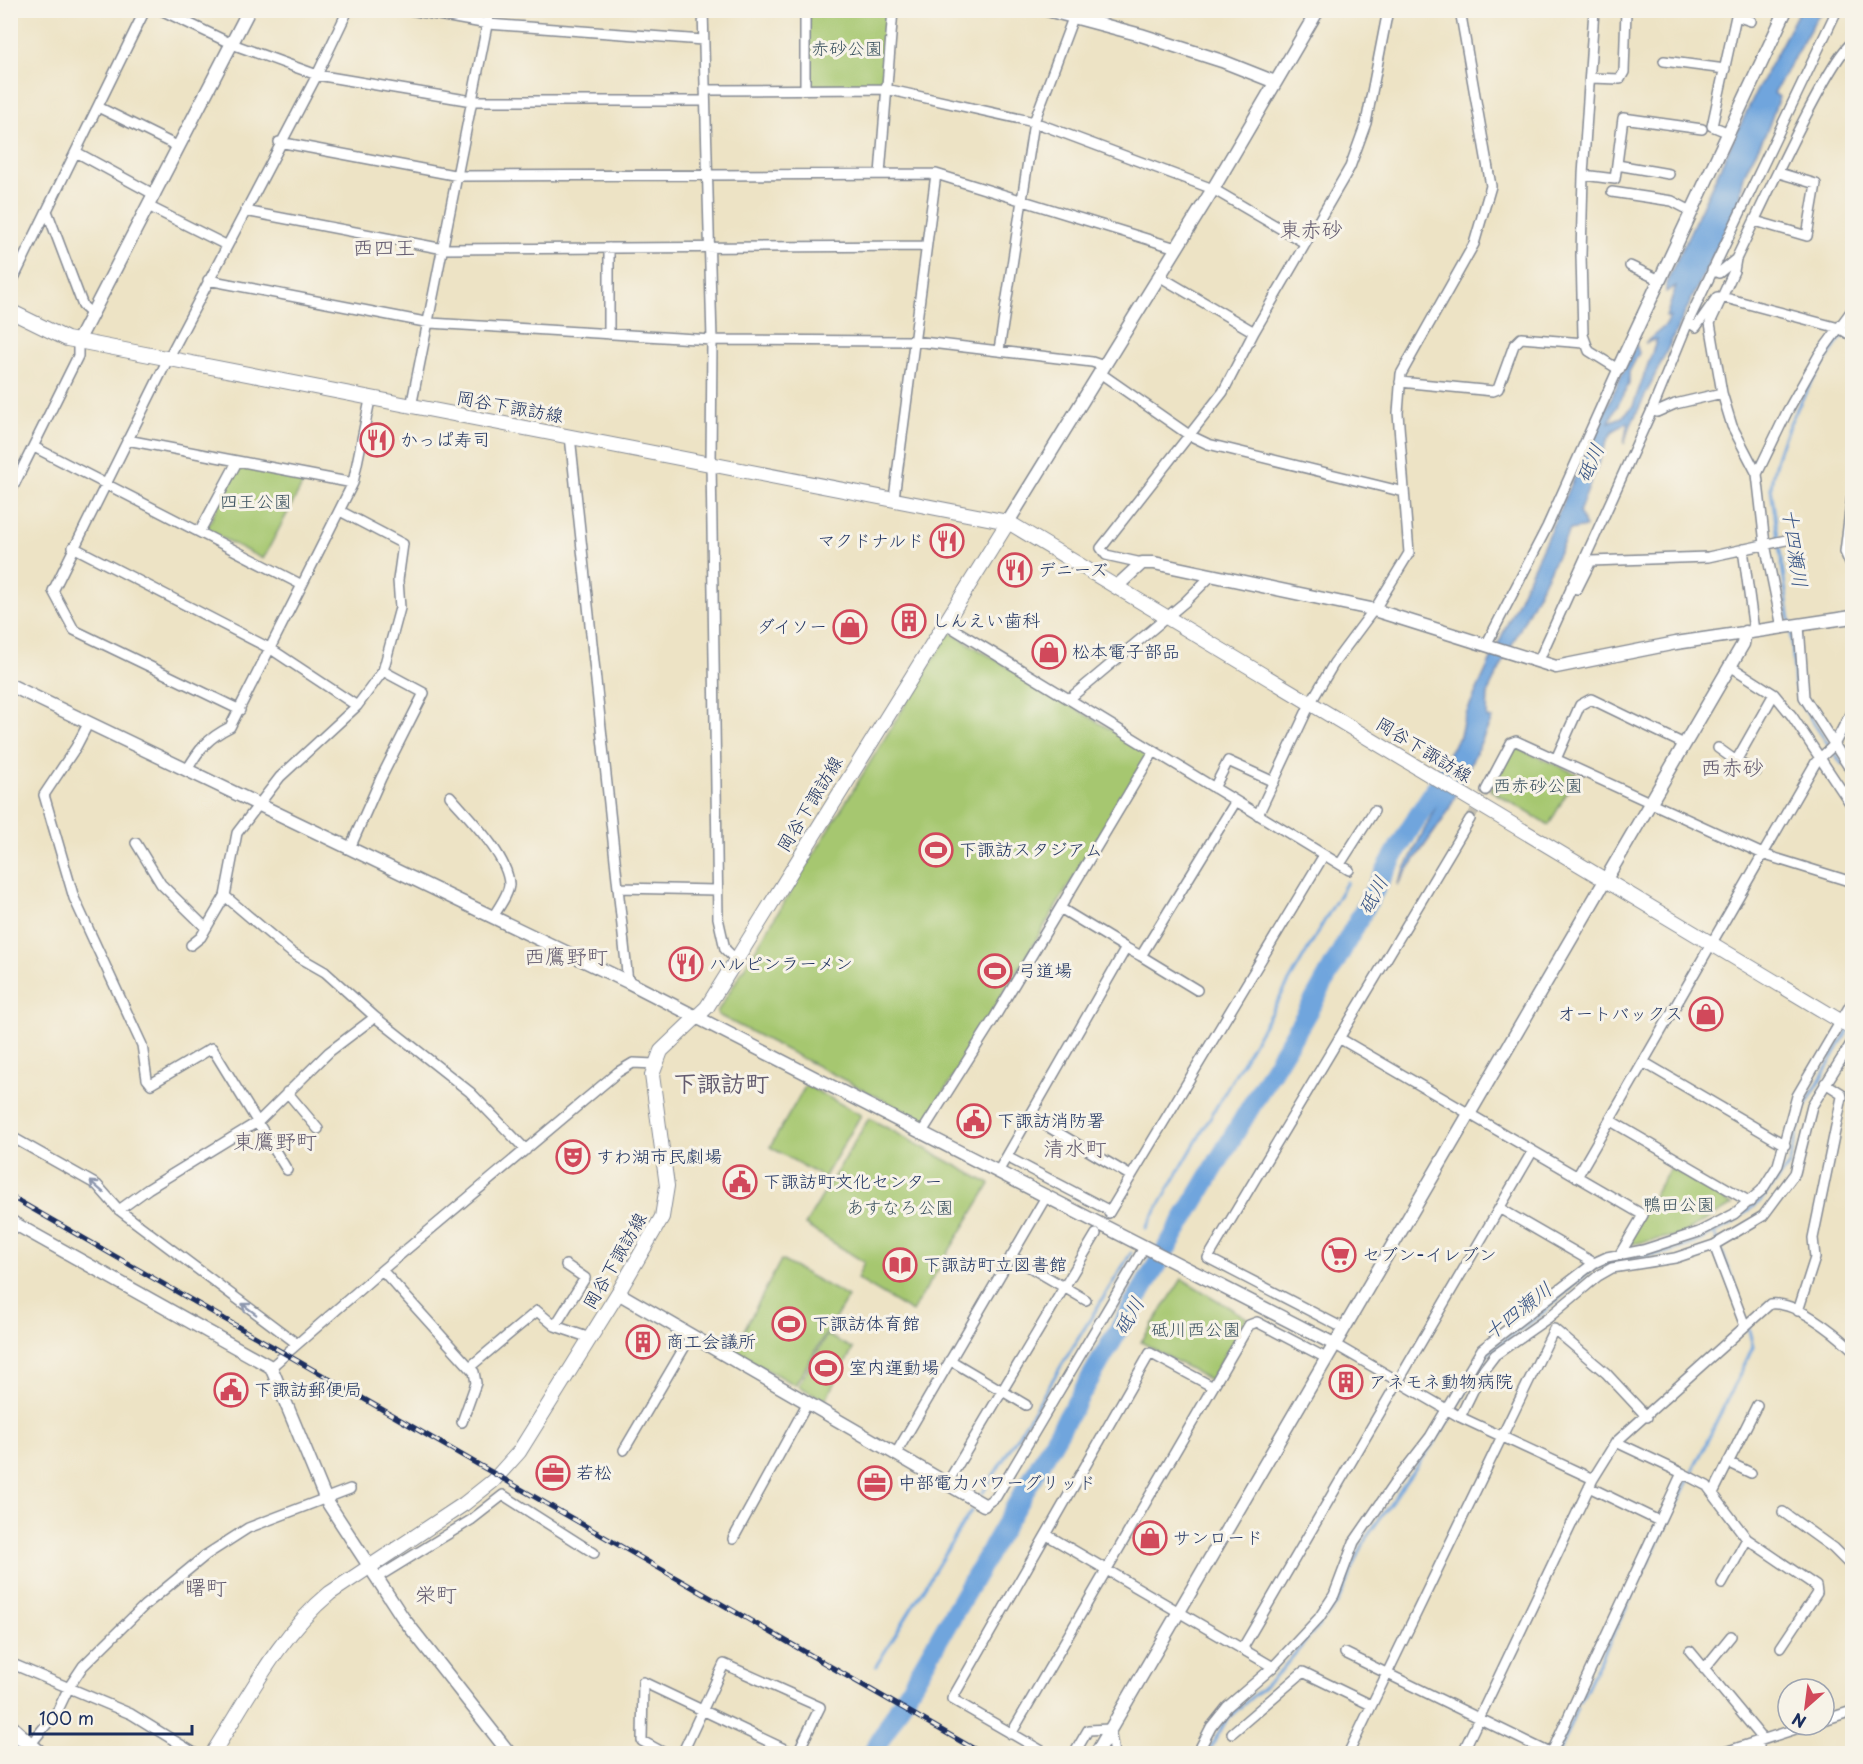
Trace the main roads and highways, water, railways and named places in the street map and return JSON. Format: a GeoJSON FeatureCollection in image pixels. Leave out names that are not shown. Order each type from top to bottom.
{"type":"FeatureCollection","features":[{"type":"Feature","properties":{"kind":"highway"},"geometry":{"type":"LineString","coordinates":[[11,1728],[35,1749]]}},
{"type":"Feature","properties":{"kind":"main road","name":"岡谷下諏訪線"},"geometry":{"type":"LineString","coordinates":[[10,311],[67,339],[370,400],[570,436],[1008,522],[1846,1024]]}},
{"type":"Feature","properties":{"kind":"main road","name":"岡谷下諏訪線"},"geometry":{"type":"LineString","coordinates":[[212,1754],[295,1626],[330,1593],[374,1572],[465,1504],[493,1481],[519,1452],[618,1293],[662,1217],[667,1186],[651,1086],[654,1064],[671,1039],[698,1017],[736,960],[1008,522]]}},
{"type":"Feature","properties":{"kind":"water"},"geometry":{"type":"Polygon","coordinates":[[[1799,11],[1824,11],[1817,17],[1774,93],[1779,97],[1768,128],[1746,170],[1741,187],[1741,197],[1628,431],[1624,444],[1628,422],[1613,431],[1607,441],[1579,512],[1586,527],[1570,530],[1488,692],[1487,718],[1492,719],[1446,815],[1397,885],[1435,808],[1449,752],[1460,736],[1464,718],[1636,344],[1639,353],[1629,372],[1629,384],[1609,422],[1622,417],[1633,406],[1657,339],[1645,343],[1666,325],[1670,317],[1666,317],[1676,286],[1666,292],[1666,283],[1755,94],[1799,11]]]}},
{"type":"Feature","properties":{"kind":"waterway","name":"十四瀬川"},"geometry":{"type":"LineString","coordinates":[[1790,622],[1771,488],[1775,467],[1781,445],[1801,401],[1826,359],[1852,323]]}},
{"type":"Feature","properties":{"kind":"waterway","name":"十四瀬川"},"geometry":{"type":"LineString","coordinates":[[1791,628],[1795,687],[1802,706],[1842,764]]}},
{"type":"Feature","properties":{"kind":"waterway","name":"砥川"},"geometry":{"type":"LineString","coordinates":[[872,1754],[1298,1028],[1410,829],[1452,765]]}},
{"type":"Feature","properties":{"kind":"waterway"},"geometry":{"type":"LineString","coordinates":[[1146,1228],[1347,882]]}},
{"type":"Feature","properties":{"kind":"waterway","name":"十四瀬川"},"geometry":{"type":"LineString","coordinates":[[1207,1754],[1227,1719],[1278,1674],[1337,1604],[1366,1538],[1447,1424],[1489,1352],[1539,1316],[1592,1269],[1617,1260],[1668,1252],[1695,1243],[1731,1224],[1761,1200],[1789,1165],[1802,1112],[1848,1030]]}},
{"type":"Feature","properties":{"kind":"waterway"},"geometry":{"type":"LineString","coordinates":[[1715,1233],[1737,1291]]}},
{"type":"Feature","properties":{"kind":"waterway"},"geometry":{"type":"LineString","coordinates":[[982,1494],[1131,1253]]}},
{"type":"Feature","properties":{"kind":"waterway"},"geometry":{"type":"LineString","coordinates":[[1580,1702],[1753,1347],[1748,1326]]}},
{"type":"Feature","properties":{"kind":"waterway"},"geometry":{"type":"LineString","coordinates":[[876,1666],[971,1511]]}},
{"type":"Feature","properties":{"kind":"waterway"},"geometry":{"type":"LineString","coordinates":[[1558,1754],[1577,1708]]}},
{"type":"Feature","properties":{"kind":"tunnel"},"geometry":{"type":"LineString","coordinates":[[1470,819],[1486,790]]}},
{"type":"Feature","properties":{"kind":"railway"},"geometry":{"type":"LineString","coordinates":[[10,1196],[983,1754]]}},
{"type":"Feature","properties":{"kind":"place","name":"かっぱ寿司"},"geometry":{"type":"Point","coordinates":[377,440]}},
{"type":"Feature","properties":{"kind":"place","name":"マクドナルド"},"geometry":{"type":"Point","coordinates":[947,541]}},
{"type":"Feature","properties":{"kind":"place","name":"デニーズ"},"geometry":{"type":"Point","coordinates":[1015,570]}},
{"type":"Feature","properties":{"kind":"place","name":"しんえい歯科"},"geometry":{"type":"Point","coordinates":[909,621]}},
{"type":"Feature","properties":{"kind":"place","name":"ダイソー"},"geometry":{"type":"Point","coordinates":[850,627]}},
{"type":"Feature","properties":{"kind":"place","name":"松本電子部品"},"geometry":{"type":"Point","coordinates":[1049,652]}},
{"type":"Feature","properties":{"kind":"place","name":"下諏訪スタジアム"},"geometry":{"type":"Point","coordinates":[936,850]}},
{"type":"Feature","properties":{"kind":"place","name":"ハルピンラーメン"},"geometry":{"type":"Point","coordinates":[686,964]}},
{"type":"Feature","properties":{"kind":"place","name":"弓道場"},"geometry":{"type":"Point","coordinates":[995,971]}},
{"type":"Feature","properties":{"kind":"place","name":"オートバックス"},"geometry":{"type":"Point","coordinates":[1706,1014]}},
{"type":"Feature","properties":{"kind":"place","name":"下諏訪消防署"},"geometry":{"type":"Point","coordinates":[974,1121]}},
{"type":"Feature","properties":{"kind":"place","name":"すわ湖市民劇場"},"geometry":{"type":"Point","coordinates":[573,1157]}},
{"type":"Feature","properties":{"kind":"place","name":"下諏訪町文化センター"},"geometry":{"type":"Point","coordinates":[740,1182]}},
{"type":"Feature","properties":{"kind":"place","name":"セブン-イレブン"},"geometry":{"type":"Point","coordinates":[1339,1255]}},
{"type":"Feature","properties":{"kind":"place","name":"下諏訪町立図書館"},"geometry":{"type":"Point","coordinates":[900,1265]}},
{"type":"Feature","properties":{"kind":"place","name":"下諏訪体育館"},"geometry":{"type":"Point","coordinates":[789,1324]}},
{"type":"Feature","properties":{"kind":"place","name":"商工会議所"},"geometry":{"type":"Point","coordinates":[643,1342]}},
{"type":"Feature","properties":{"kind":"place","name":"室内運動場"},"geometry":{"type":"Point","coordinates":[826,1368]}},
{"type":"Feature","properties":{"kind":"place","name":"アネモネ動物病院"},"geometry":{"type":"Point","coordinates":[1346,1382]}},
{"type":"Feature","properties":{"kind":"place","name":"下諏訪郵便局"},"geometry":{"type":"Point","coordinates":[231,1390]}},
{"type":"Feature","properties":{"kind":"place","name":"若松"},"geometry":{"type":"Point","coordinates":[553,1473]}},
{"type":"Feature","properties":{"kind":"place","name":"中部電力パワーグリッド"},"geometry":{"type":"Point","coordinates":[875,1483]}},
{"type":"Feature","properties":{"kind":"place","name":"サンロード"},"geometry":{"type":"Point","coordinates":[1150,1538]}},
{"type":"Feature","properties":{"kind":"district","name":"東赤砂"},"geometry":{"type":"Point","coordinates":[1311,230]}},
{"type":"Feature","properties":{"kind":"district","name":"西四王"},"geometry":{"type":"Point","coordinates":[384,248]}},
{"type":"Feature","properties":{"kind":"district","name":"西赤砂"},"geometry":{"type":"Point","coordinates":[1732,768]}},
{"type":"Feature","properties":{"kind":"district","name":"西鷹野町"},"geometry":{"type":"Point","coordinates":[566,957]}},
{"type":"Feature","properties":{"kind":"district","name":"下諏訪町"},"geometry":{"type":"Point","coordinates":[721,1084]}},
{"type":"Feature","properties":{"kind":"district","name":"東鷹野町"},"geometry":{"type":"Point","coordinates":[275,1142]}},
{"type":"Feature","properties":{"kind":"district","name":"清水町"},"geometry":{"type":"Point","coordinates":[1075,1149]}},
{"type":"Feature","properties":{"kind":"district","name":"曙町"},"geometry":{"type":"Point","coordinates":[206,1588]}},
{"type":"Feature","properties":{"kind":"district","name":"栄町"},"geometry":{"type":"Point","coordinates":[436,1595]}},
{"type":"Feature","properties":{"kind":"park label","name":"赤砂公園"},"geometry":{"type":"Point","coordinates":[847,49]}},
{"type":"Feature","properties":{"kind":"park label","name":"四王公園"},"geometry":{"type":"Point","coordinates":[256,502]}},
{"type":"Feature","properties":{"kind":"park label","name":"西赤砂公園"},"geometry":{"type":"Point","coordinates":[1538,786]}},
{"type":"Feature","properties":{"kind":"park label","name":"鴨田公園"},"geometry":{"type":"Point","coordinates":[1679,1205]}},
{"type":"Feature","properties":{"kind":"park label","name":"あすなろ公園"},"geometry":{"type":"Point","coordinates":[900,1208]}},
{"type":"Feature","properties":{"kind":"park label","name":"砥川西公園"},"geometry":{"type":"Point","coordinates":[1196,1330]}}]}
